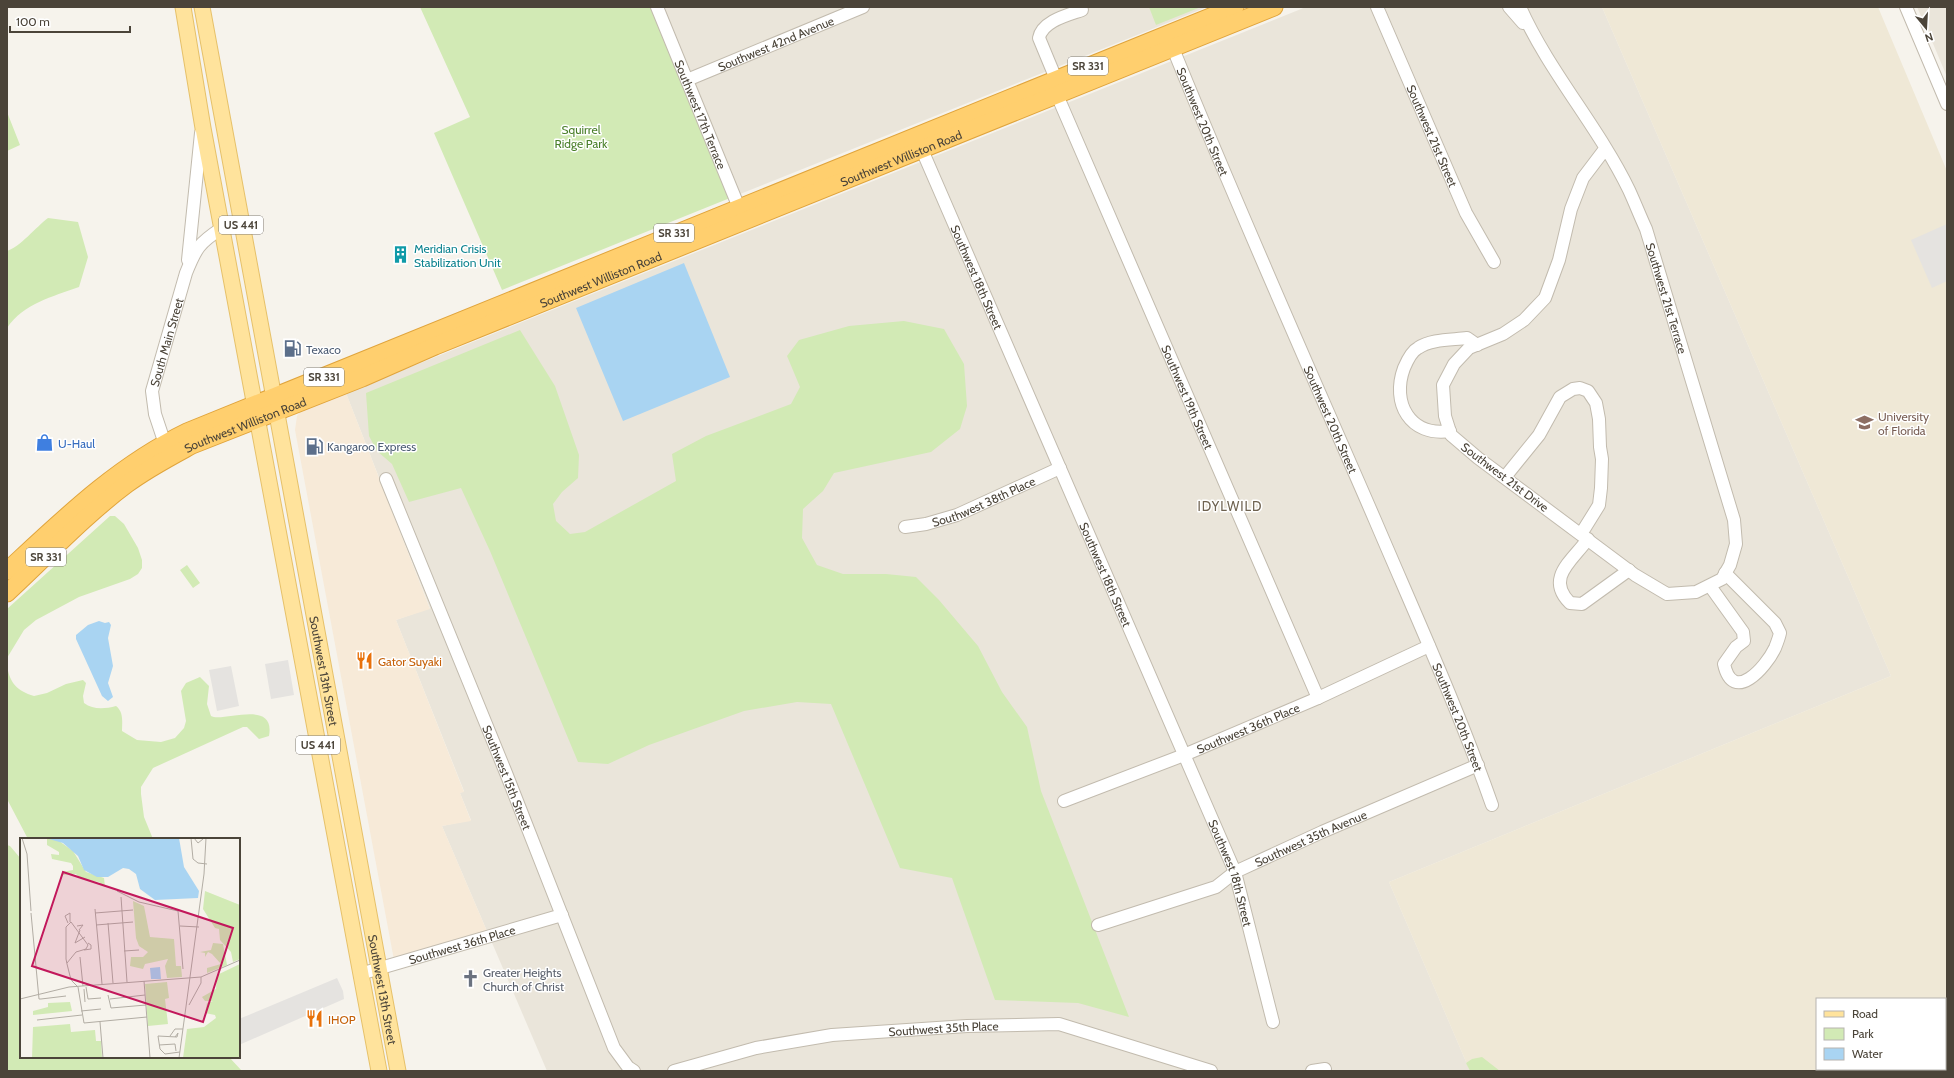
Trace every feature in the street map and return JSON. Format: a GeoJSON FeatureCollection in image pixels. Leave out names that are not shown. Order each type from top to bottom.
{"type":"FeatureCollection","features":[{"type":"Feature","properties":{"kind":"highway","name":"Southwest Williston Road"},"geometry":{"type":"LineString","coordinates":[[1170,41],[1235,7]]}},
{"type":"Feature","properties":{"kind":"highway","name":"Southwest Williston Road"},"geometry":{"type":"LineString","coordinates":[[7,593],[106,501],[167,450],[209,422],[255,412],[274,405],[1170,41],[1274,7]]}},
{"type":"Feature","properties":{"kind":"highway","name":"Southwest Williston Road"},"geometry":{"type":"LineString","coordinates":[[7,571],[96,490],[117,473],[167,450]]}},
{"type":"Feature","properties":{"kind":"main road","name":"US 441"},"geometry":{"type":"LineString","coordinates":[[183,7],[203,128],[211,165],[255,412]]}},
{"type":"Feature","properties":{"kind":"main road","name":"US 441"},"geometry":{"type":"LineString","coordinates":[[202,7],[274,405]]}},
{"type":"Feature","properties":{"kind":"main road"},"geometry":{"type":"LineString","coordinates":[[211,165],[230,161]]}},
{"type":"Feature","properties":{"kind":"main road"},"geometry":{"type":"LineString","coordinates":[[222,228],[232,207],[234,187]]}},
{"type":"Feature","properties":{"kind":"main road","name":"Southwest 13th Street"},"geometry":{"type":"LineString","coordinates":[[274,405],[398,1071]]}},
{"type":"Feature","properties":{"kind":"main road","name":"Southwest 13th Street"},"geometry":{"type":"LineString","coordinates":[[255,412],[379,1071]]}},
{"type":"Feature","properties":{"kind":"main road"},"geometry":{"type":"LineString","coordinates":[[300,650],[320,651]]}},
{"type":"Feature","properties":{"kind":"main road"},"geometry":{"type":"LineString","coordinates":[[337,847],[356,844]]}},
{"type":"Feature","properties":{"kind":"street","name":"Southwest 17th Terrace"},"geometry":{"type":"LineString","coordinates":[[657,7],[742,214]]}},
{"type":"Feature","properties":{"kind":"street","name":"Southwest 42nd Avenue"},"geometry":{"type":"LineString","coordinates":[[687,80],[863,7]]}},
{"type":"Feature","properties":{"kind":"street","name":"Southwest 21st Street"},"geometry":{"type":"LineString","coordinates":[[1377,7],[1466,213],[1494,262]]}},
{"type":"Feature","properties":{"kind":"street","name":"Southwest 21st Terrace"},"geometry":{"type":"LineString","coordinates":[[1509,7],[1532,33]]}},
{"type":"Feature","properties":{"kind":"street","name":"Southwest 21st Terrace"},"geometry":{"type":"LineString","coordinates":[[1520,7],[1532,33],[1629,190],[1646,229],[1734,520],[1736,544],[1730,565],[1717,580]]}},
{"type":"Feature","properties":{"kind":"street"},"geometry":{"type":"LineString","coordinates":[[1906,7],[1947,104]]}},
{"type":"Feature","properties":{"kind":"street","name":"Southwest 19th Street"},"geometry":{"type":"LineString","coordinates":[[1082,10],[1047,26],[1040,32],[1039,38],[1057,87],[1318,698]]}},
{"type":"Feature","properties":{"kind":"street","name":"Southwest 20th Street"},"geometry":{"type":"LineString","coordinates":[[1170,41],[1292,331],[1429,646],[1478,765],[1492,805]]}},
{"type":"Feature","properties":{"kind":"street","name":"South Main Street"},"geometry":{"type":"LineString","coordinates":[[186,274],[195,206],[200,139],[203,128]]}},
{"type":"Feature","properties":{"kind":"street","name":"Southwest 18th Street"},"geometry":{"type":"LineString","coordinates":[[918,143],[1235,872],[1273,1022]]}},
{"type":"Feature","properties":{"kind":"street","name":"Southwest 21st Drive"},"geometry":{"type":"LineString","coordinates":[[1605,149],[1583,178],[1571,209],[1559,260],[1545,298],[1524,320],[1503,334],[1469,348],[1454,364],[1443,385],[1444,416],[1451,435],[1478,458],[1629,570],[1667,594],[1696,592],[1717,580]]}},
{"type":"Feature","properties":{"kind":"street","name":"South Main Street"},"geometry":{"type":"LineString","coordinates":[[167,450],[154,414],[152,391],[186,274],[198,247],[203,241],[222,228]]}},
{"type":"Feature","properties":{"kind":"street"},"geometry":{"type":"LineString","coordinates":[[1450,431],[1438,433],[1414,424],[1406,414],[1400,402],[1401,376],[1407,360],[1418,348],[1439,341],[1466,338],[1477,345]]}},
{"type":"Feature","properties":{"kind":"street"},"geometry":{"type":"LineString","coordinates":[[1505,477],[1539,435],[1560,397],[1573,389],[1580,388],[1588,391],[1596,403],[1599,419],[1602,459],[1602,488],[1600,505],[1584,537],[1559,576],[1559,585],[1570,604],[1582,604],[1629,570]]}},
{"type":"Feature","properties":{"kind":"street","name":"Southwest 38th Place"},"geometry":{"type":"LineString","coordinates":[[905,527],[926,524],[963,513],[1060,468]]}},
{"type":"Feature","properties":{"kind":"street","name":"Southwest 15th Street"},"geometry":{"type":"LineString","coordinates":[[386,479],[562,915],[614,1048],[628,1067],[634,1071]]}},
{"type":"Feature","properties":{"kind":"street"},"geometry":{"type":"LineString","coordinates":[[1717,580],[1775,623],[1780,633],[1775,648],[1760,670],[1752,678],[1737,683],[1731,679],[1724,664],[1736,647],[1744,640],[1743,632],[1717,580]]}},
{"type":"Feature","properties":{"kind":"street","name":"Southwest 36th Place"},"geometry":{"type":"LineString","coordinates":[[1064,801],[1184,755],[1318,698],[1429,646]]}},
{"type":"Feature","properties":{"kind":"street","name":"Southwest 35th Avenue"},"geometry":{"type":"LineString","coordinates":[[1098,925],[1216,887],[1235,872],[1322,832],[1478,765]]}},
{"type":"Feature","properties":{"kind":"street","name":"Southwest 36th Place"},"geometry":{"type":"LineString","coordinates":[[360,974],[562,915]]}},
{"type":"Feature","properties":{"kind":"street","name":"Southwest 35th Place"},"geometry":{"type":"LineString","coordinates":[[674,1071],[756,1048],[832,1035],[967,1026],[1059,1024],[1211,1071]]}},
{"type":"Feature","properties":{"kind":"street"},"geometry":{"type":"LineString","coordinates":[[1312,1071],[1325,1069]]}},
{"type":"Feature","properties":{"kind":"shaded area"},"geometry":{"type":"Polygon","coordinates":[[[650,7],[1207,7],[730,198],[650,7]]]}},
{"type":"Feature","properties":{"kind":"shaded area"},"geometry":{"type":"Polygon","coordinates":[[[1306,7],[1602,7],[1891,676],[1389,882],[1470,1071],[547,1071],[442,826],[471,820],[460,793],[464,791],[396,620],[430,608],[346,393],[1306,7]]]}},
{"type":"Feature","properties":{"kind":"shaded area","name":"University of Florida"},"geometry":{"type":"Polygon","coordinates":[[[1602,7],[1878,7],[1947,171],[1947,1071],[1470,1071],[1389,882],[1891,676],[1602,7]]]}},
{"type":"Feature","properties":{"kind":"shaded area"},"geometry":{"type":"Polygon","coordinates":[[[1917,7],[1947,7],[1947,77],[1929,34],[1917,7]]]}},
{"type":"Feature","properties":{"kind":"shaded area"},"geometry":{"type":"Polygon","coordinates":[[[1947,224],[1947,281],[1932,288],[1911,240],[1947,224]]]}},
{"type":"Feature","properties":{"kind":"shaded area"},"geometry":{"type":"Polygon","coordinates":[[[346,393],[430,609],[396,620],[464,792],[460,793],[471,821],[442,826],[489,936],[394,960],[295,430],[297,416],[301,411],[346,393]]]}},
{"type":"Feature","properties":{"kind":"shaded area"},"geometry":{"type":"Polygon","coordinates":[[[288,660],[294,695],[271,699],[265,664],[288,660]]]}},
{"type":"Feature","properties":{"kind":"shaded area"},"geometry":{"type":"Polygon","coordinates":[[[231,666],[239,706],[217,711],[209,670],[231,666]]]}},
{"type":"Feature","properties":{"kind":"shaded area"},"geometry":{"type":"Polygon","coordinates":[[[337,978],[343,991],[344,999],[240,1045],[240,1019],[337,978]]]}},
{"type":"Feature","properties":{"kind":"green space","name":"Squirrel Ridge Park"},"geometry":{"type":"Polygon","coordinates":[[[420,7],[650,7],[730,198],[502,290],[434,133],[470,117],[420,7]]]}},
{"type":"Feature","properties":{"kind":"green space"},"geometry":{"type":"Polygon","coordinates":[[[1149,7],[1201,7],[1156,25],[1149,7]]]}},
{"type":"Feature","properties":{"kind":"green space"},"geometry":{"type":"Polygon","coordinates":[[[7,112],[20,145],[7,151],[7,112]]]}},
{"type":"Feature","properties":{"kind":"green space"},"geometry":{"type":"Polygon","coordinates":[[[48,218],[78,222],[88,257],[79,287],[39,302],[30,307],[14,319],[7,328],[7,251],[23,241],[48,218]]]}},
{"type":"Feature","properties":{"kind":"green space"},"geometry":{"type":"Polygon","coordinates":[[[904,321],[944,329],[964,364],[967,406],[960,429],[931,452],[834,473],[823,491],[803,509],[802,538],[817,565],[843,574],[886,574],[916,577],[939,600],[978,646],[1002,692],[1027,727],[1041,791],[1129,1017],[1078,1003],[995,1000],[952,878],[900,868],[831,704],[797,702],[744,711],[649,745],[608,764],[578,762],[490,551],[461,488],[409,502],[392,464],[377,451],[369,436],[366,393],[520,330],[555,386],[579,455],[578,478],[562,492],[553,504],[556,521],[570,534],[585,532],[676,481],[672,454],[706,436],[791,404],[800,387],[787,356],[799,340],[849,326],[904,321]]]}},
{"type":"Feature","properties":{"kind":"green space"},"geometry":{"type":"Polygon","coordinates":[[[110,516],[115,516],[124,524],[138,548],[142,560],[142,568],[138,574],[130,579],[79,597],[36,620],[24,630],[7,658],[7,609],[110,516]]]}},
{"type":"Feature","properties":{"kind":"green space"},"geometry":{"type":"Polygon","coordinates":[[[187,565],[200,583],[193,588],[180,570],[187,565]]]}},
{"type":"Feature","properties":{"kind":"green space"},"geometry":{"type":"Polygon","coordinates":[[[7,666],[12,682],[15,686],[23,692],[34,696],[47,693],[66,684],[83,680],[86,683],[83,696],[84,703],[91,707],[108,708],[116,706],[119,708],[122,721],[122,731],[137,740],[161,742],[175,738],[184,728],[186,721],[181,691],[186,683],[200,677],[209,686],[207,704],[211,716],[217,717],[247,714],[257,715],[264,718],[269,725],[269,736],[259,739],[247,727],[243,727],[153,768],[141,787],[144,817],[153,838],[27,838],[7,799],[7,666]]]}},
{"type":"Feature","properties":{"kind":"green space"},"geometry":{"type":"Polygon","coordinates":[[[7,845],[10,846],[20,858],[20,1058],[230,1058],[242,1071],[7,1071],[7,845]]]}},
{"type":"Feature","properties":{"kind":"green space"},"geometry":{"type":"Polygon","coordinates":[[[1482,1057],[1500,1071],[1470,1071],[1466,1063],[1472,1059],[1482,1057]]]}},
{"type":"Feature","properties":{"kind":"water"},"geometry":{"type":"Polygon","coordinates":[[[684,263],[730,377],[623,421],[576,308],[684,263]]]}},
{"type":"Feature","properties":{"kind":"water"},"geometry":{"type":"Polygon","coordinates":[[[99,621],[105,623],[109,622],[111,625],[108,638],[113,666],[108,683],[113,697],[108,701],[102,696],[76,639],[76,635],[88,625],[99,621]]]}},
{"type":"Feature","properties":{"kind":"place","name":"Meridian Crisis Stabilization Unit"},"geometry":{"type":"Point","coordinates":[401,255]}},
{"type":"Feature","properties":{"kind":"place","name":"Texaco"},"geometry":{"type":"Point","coordinates":[293,349]}},
{"type":"Feature","properties":{"kind":"place","name":"University of Florida"},"geometry":{"type":"Point","coordinates":[1865,423]}},
{"type":"Feature","properties":{"kind":"place","name":"U-Haul"},"geometry":{"type":"Point","coordinates":[45,443]}},
{"type":"Feature","properties":{"kind":"place","name":"Kangaroo Express"},"geometry":{"type":"Point","coordinates":[314,446]}},
{"type":"Feature","properties":{"kind":"place","name":"Gator Suyaki"},"geometry":{"type":"Point","coordinates":[365,661]}},
{"type":"Feature","properties":{"kind":"place","name":"Greater Heights Church of Christ"},"geometry":{"type":"Point","coordinates":[470,979]}},
{"type":"Feature","properties":{"kind":"place","name":"IHOP"},"geometry":{"type":"Point","coordinates":[315,1019]}},
{"type":"Feature","properties":{"kind":"district","name":"IDYLWILD"},"geometry":{"type":"Point","coordinates":[1230,506]}}]}
